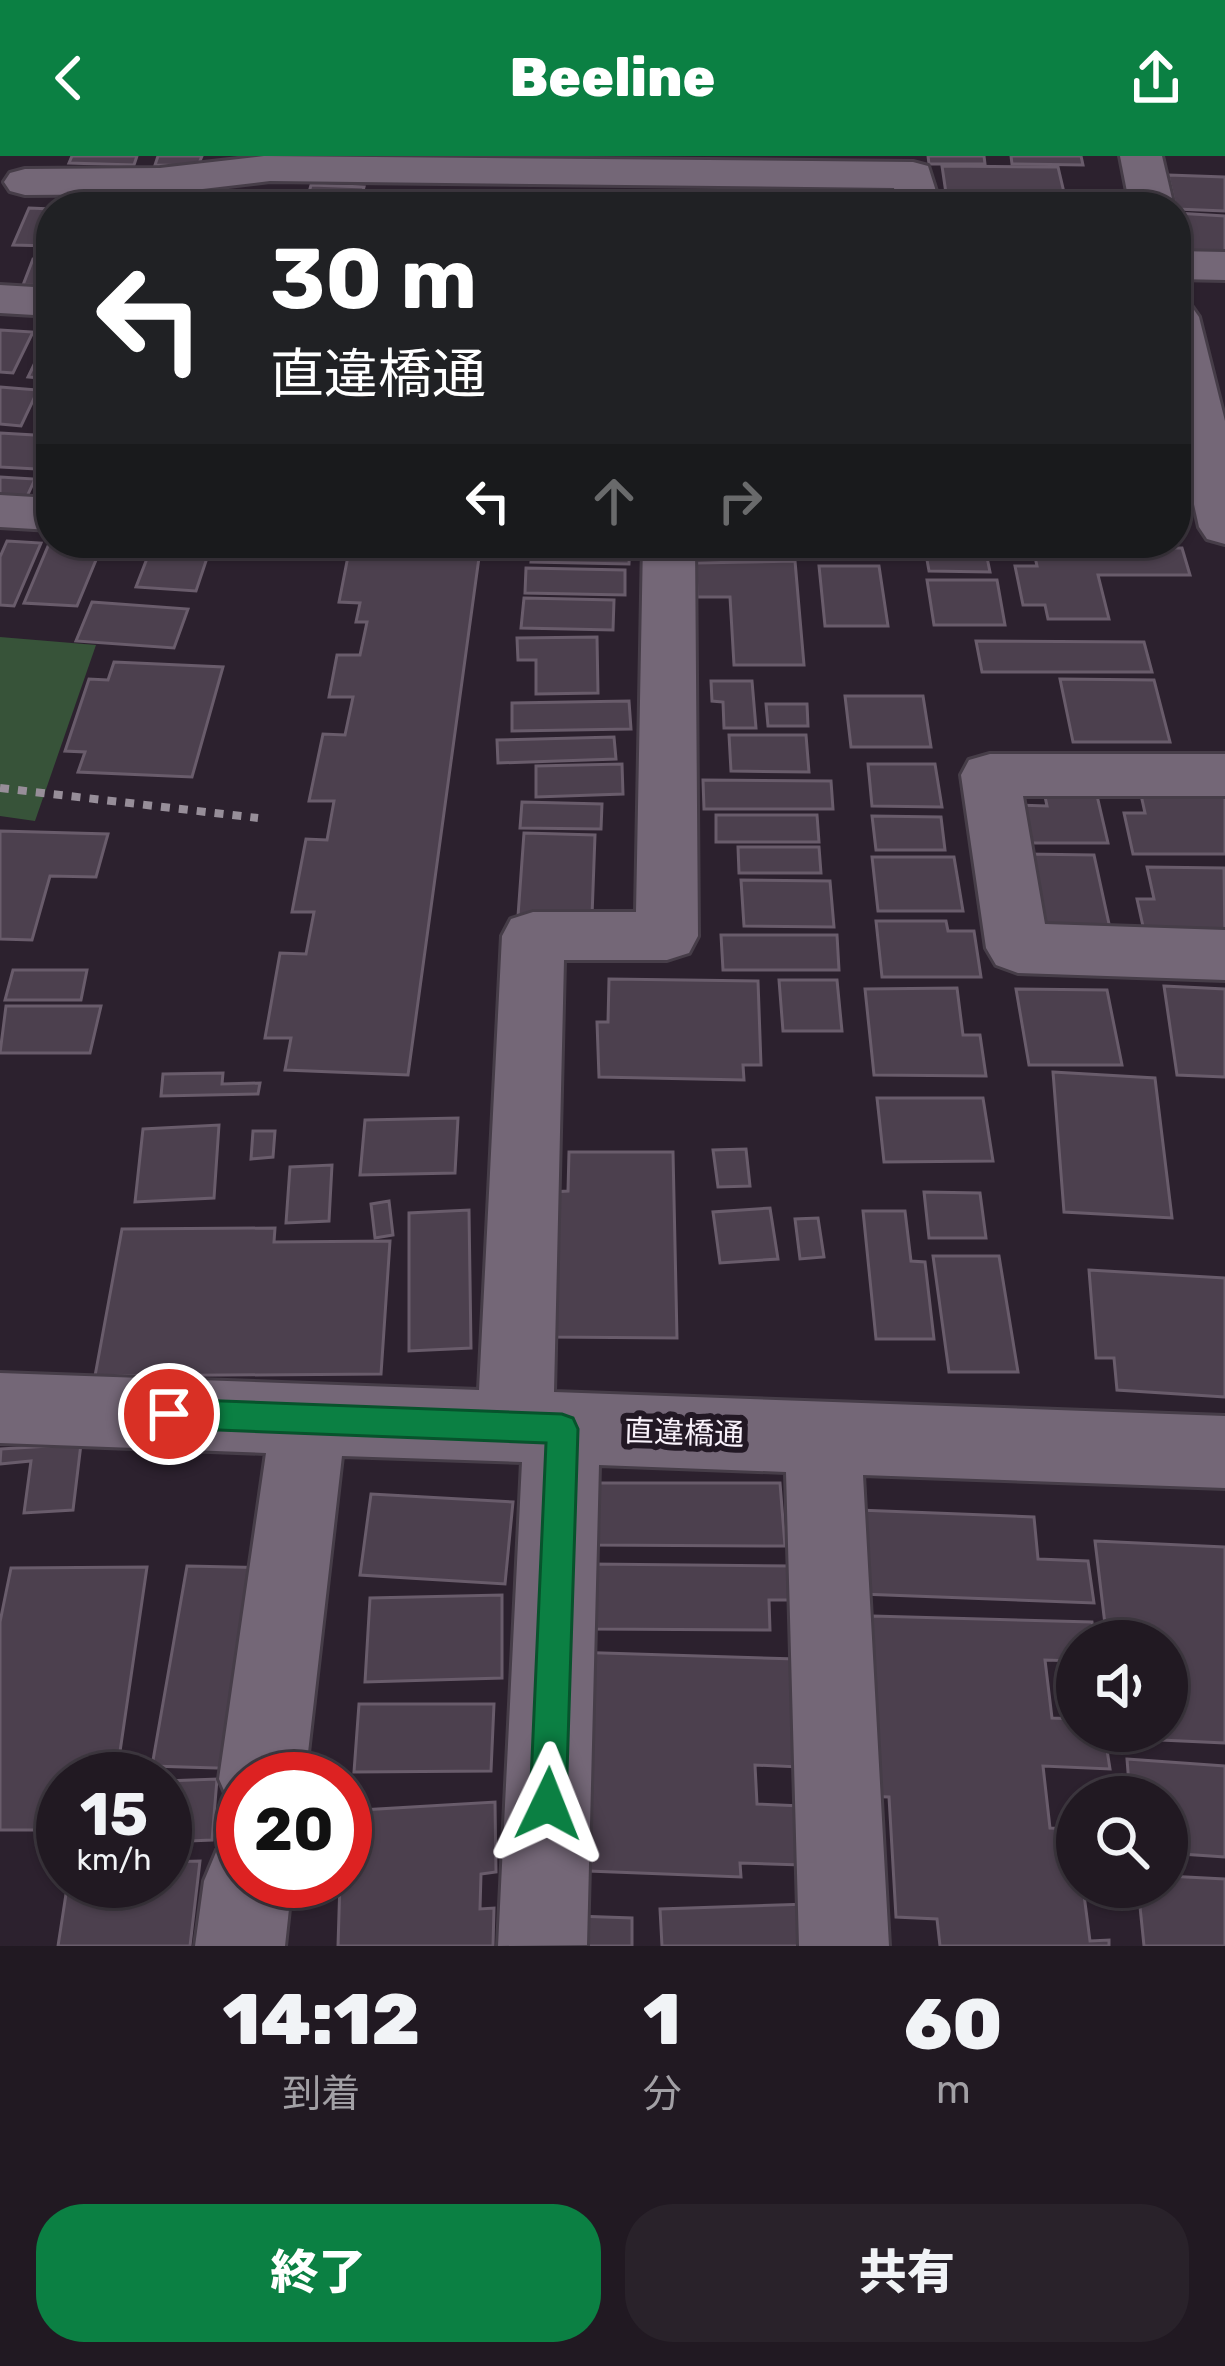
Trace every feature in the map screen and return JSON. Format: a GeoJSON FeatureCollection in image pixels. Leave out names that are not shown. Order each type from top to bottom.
{"type":"FeatureCollection","features":[{"type":"Feature","properties":{"kind":"street"},"geometry":{"type":"LineString","coordinates":[[1141,156],[1149,192]]}},
{"type":"Feature","properties":{"kind":"street"},"geometry":{"type":"LineString","coordinates":[[0,223],[32,169],[160,181],[271,168],[799,166],[913,175],[916,192]]}},
{"type":"Feature","properties":{"kind":"street"},"geometry":{"type":"LineString","coordinates":[[1191,265],[1225,266]]}},
{"type":"Feature","properties":{"kind":"street"},"geometry":{"type":"LineString","coordinates":[[0,299],[36,301]]}},
{"type":"Feature","properties":{"kind":"street"},"geometry":{"type":"LineString","coordinates":[[1191,391],[1208,474]]}},
{"type":"Feature","properties":{"kind":"street"},"geometry":{"type":"LineString","coordinates":[[0,511],[36,513]]}},
{"type":"Feature","properties":{"kind":"street"},"geometry":{"type":"LineString","coordinates":[[542,1945],[533,936],[667,936],[668,558]]}},
{"type":"Feature","properties":{"kind":"street"},"geometry":{"type":"LineString","coordinates":[[1225,775],[990,775],[1018,948],[1225,955]]}},
{"type":"Feature","properties":{"kind":"street","name":"直違橋通"},"geometry":{"type":"LineString","coordinates":[[0,1408],[1225,1452]]}},
{"type":"Feature","properties":{"kind":"street"},"geometry":{"type":"LineString","coordinates":[[266,1752],[309,1418]]}},
{"type":"Feature","properties":{"kind":"street"},"geometry":{"type":"LineString","coordinates":[[823,1437],[844,1946]]}},
{"type":"Feature","properties":{"kind":"street"},"geometry":{"type":"LineString","coordinates":[[240,1946],[245,1908]]}},
{"type":"Feature","properties":{"kind":"path"},"geometry":{"type":"LineString","coordinates":[[0,788],[258,818]]}},
{"type":"Feature","properties":{"kind":"green space"},"geometry":{"type":"Polygon","coordinates":[[[0,637],[96,645],[35,821],[0,816],[0,637]]]}},
{"type":"Feature","properties":{"kind":"building"},"geometry":{"type":"Polygon","coordinates":[[[72,156],[137,156],[134,165],[69,163],[72,156]]]}},
{"type":"Feature","properties":{"kind":"building"},"geometry":{"type":"Polygon","coordinates":[[[158,156],[202,156],[198,166],[155,165],[158,156]]]}},
{"type":"Feature","properties":{"kind":"building"},"geometry":{"type":"Polygon","coordinates":[[[928,156],[984,156],[985,164],[929,164],[928,156]]]}},
{"type":"Feature","properties":{"kind":"building"},"geometry":{"type":"Polygon","coordinates":[[[1011,156],[1081,156],[1083,165],[1012,164],[1011,156]]]}},
{"type":"Feature","properties":{"kind":"building"},"geometry":{"type":"Polygon","coordinates":[[[942,166],[1058,167],[1064,192],[946,192],[942,166]]]}},
{"type":"Feature","properties":{"kind":"building"},"geometry":{"type":"Polygon","coordinates":[[[1168,175],[1225,177],[1225,211],[1191,210],[1191,192],[1172,192],[1168,175]]]}},
{"type":"Feature","properties":{"kind":"building"},"geometry":{"type":"Polygon","coordinates":[[[311,185],[364,187],[363,192],[309,192],[311,185]]]}},
{"type":"Feature","properties":{"kind":"building"},"geometry":{"type":"Polygon","coordinates":[[[29,208],[36,208],[36,246],[13,245],[29,208]]]}},
{"type":"Feature","properties":{"kind":"building"},"geometry":{"type":"Polygon","coordinates":[[[1191,214],[1225,216],[1225,255],[1191,253],[1191,214]]]}},
{"type":"Feature","properties":{"kind":"building"},"geometry":{"type":"Polygon","coordinates":[[[33,259],[36,259],[36,285],[23,285],[33,259]]]}},
{"type":"Feature","properties":{"kind":"building"},"geometry":{"type":"Polygon","coordinates":[[[0,330],[33,332],[13,373],[0,372],[0,330]]]}},
{"type":"Feature","properties":{"kind":"building"},"geometry":{"type":"Polygon","coordinates":[[[0,387],[36,390],[21,426],[0,424],[0,387]]]}},
{"type":"Feature","properties":{"kind":"building"},"geometry":{"type":"Polygon","coordinates":[[[0,433],[36,435],[36,469],[0,467],[0,433]]]}},
{"type":"Feature","properties":{"kind":"building"},"geometry":{"type":"Polygon","coordinates":[[[0,477],[35,479],[24,503],[0,502],[0,477]]]}},
{"type":"Feature","properties":{"kind":"building"},"geometry":{"type":"Polygon","coordinates":[[[7,541],[36,543],[36,555],[14,606],[0,605],[0,557],[7,541]]]}},
{"type":"Feature","properties":{"kind":"building"},"geometry":{"type":"Polygon","coordinates":[[[43,558],[97,558],[77,606],[24,603],[43,558]]]}},
{"type":"Feature","properties":{"kind":"building"},"geometry":{"type":"Polygon","coordinates":[[[147,558],[207,558],[196,591],[136,587],[147,558]]]}},
{"type":"Feature","properties":{"kind":"building"},"geometry":{"type":"Polygon","coordinates":[[[348,558],[479,558],[408,1075],[285,1070],[291,1038],[265,1038],[280,953],[306,954],[314,912],[292,912],[306,839],[327,840],[334,801],[309,801],[323,734],[345,735],[353,697],[329,697],[337,655],[360,655],[367,622],[356,622],[360,603],[339,602],[348,558]]]}},
{"type":"Feature","properties":{"kind":"building"},"geometry":{"type":"Polygon","coordinates":[[[531,558],[629,558],[629,564],[531,562],[531,558]]]}},
{"type":"Feature","properties":{"kind":"building"},"geometry":{"type":"Polygon","coordinates":[[[927,558],[987,558],[990,572],[929,571],[927,558]]]}},
{"type":"Feature","properties":{"kind":"building"},"geometry":{"type":"Polygon","coordinates":[[[1035,558],[1185,558],[1190,575],[1098,575],[1109,619],[1048,619],[1045,605],[1023,605],[1015,566],[1037,566],[1035,558]]]}},
{"type":"Feature","properties":{"kind":"building"},"geometry":{"type":"Polygon","coordinates":[[[795,561],[804,665],[734,665],[730,597],[697,597],[696,563],[795,561]]]}},
{"type":"Feature","properties":{"kind":"building"},"geometry":{"type":"Polygon","coordinates":[[[819,566],[879,566],[888,626],[825,626],[819,566]]]}},
{"type":"Feature","properties":{"kind":"building"},"geometry":{"type":"Polygon","coordinates":[[[526,568],[625,570],[625,595],[525,593],[526,568]]]}},
{"type":"Feature","properties":{"kind":"building"},"geometry":{"type":"Polygon","coordinates":[[[927,580],[997,580],[1005,625],[934,625],[927,580]]]}},
{"type":"Feature","properties":{"kind":"building"},"geometry":{"type":"Polygon","coordinates":[[[524,598],[614,600],[613,630],[521,628],[524,598]]]}},
{"type":"Feature","properties":{"kind":"building"},"geometry":{"type":"Polygon","coordinates":[[[92,602],[188,609],[174,648],[76,641],[92,602]]]}},
{"type":"Feature","properties":{"kind":"building"},"geometry":{"type":"Polygon","coordinates":[[[597,637],[598,693],[536,694],[536,660],[518,660],[517,638],[597,637]]]}},
{"type":"Feature","properties":{"kind":"building"},"geometry":{"type":"Polygon","coordinates":[[[976,641],[1144,642],[1152,672],[982,672],[976,641]]]}},
{"type":"Feature","properties":{"kind":"building"},"geometry":{"type":"Polygon","coordinates":[[[114,662],[223,667],[192,777],[78,772],[85,752],[65,751],[89,679],[108,680],[114,662]]]}},
{"type":"Feature","properties":{"kind":"building"},"geometry":{"type":"Polygon","coordinates":[[[1060,679],[1154,680],[1170,742],[1073,742],[1060,679]]]}},
{"type":"Feature","properties":{"kind":"building"},"geometry":{"type":"Polygon","coordinates":[[[711,681],[752,681],[756,728],[724,728],[723,702],[712,701],[711,681]]]}},
{"type":"Feature","properties":{"kind":"building"},"geometry":{"type":"Polygon","coordinates":[[[845,696],[923,696],[931,747],[851,747],[845,696]]]}},
{"type":"Feature","properties":{"kind":"building"},"geometry":{"type":"Polygon","coordinates":[[[629,701],[631,729],[512,731],[512,703],[629,701]]]}},
{"type":"Feature","properties":{"kind":"building"},"geometry":{"type":"Polygon","coordinates":[[[766,704],[807,704],[808,726],[768,726],[766,704]]]}},
{"type":"Feature","properties":{"kind":"building"},"geometry":{"type":"Polygon","coordinates":[[[729,735],[806,735],[809,772],[731,771],[729,735]]]}},
{"type":"Feature","properties":{"kind":"building"},"geometry":{"type":"Polygon","coordinates":[[[614,737],[616,759],[498,763],[497,740],[614,737]]]}},
{"type":"Feature","properties":{"kind":"building"},"geometry":{"type":"Polygon","coordinates":[[[622,764],[623,794],[536,797],[536,766],[622,764]]]}},
{"type":"Feature","properties":{"kind":"building"},"geometry":{"type":"Polygon","coordinates":[[[868,764],[935,764],[942,807],[872,806],[868,764]]]}},
{"type":"Feature","properties":{"kind":"building"},"geometry":{"type":"Polygon","coordinates":[[[703,780],[831,781],[833,809],[704,809],[703,780]]]}},
{"type":"Feature","properties":{"kind":"building"},"geometry":{"type":"Polygon","coordinates":[[[1043,787],[1095,787],[1108,843],[1024,843],[1016,805],[1047,806],[1043,787]]]}},
{"type":"Feature","properties":{"kind":"building"},"geometry":{"type":"Polygon","coordinates":[[[1141,795],[1225,795],[1225,854],[1133,854],[1124,813],[1145,813],[1141,795]]]}},
{"type":"Feature","properties":{"kind":"building"},"geometry":{"type":"Polygon","coordinates":[[[522,802],[602,804],[601,829],[520,828],[522,802]]]}},
{"type":"Feature","properties":{"kind":"building"},"geometry":{"type":"Polygon","coordinates":[[[716,815],[817,815],[819,842],[716,842],[716,815]]]}},
{"type":"Feature","properties":{"kind":"building"},"geometry":{"type":"Polygon","coordinates":[[[872,816],[941,817],[945,850],[876,850],[872,816]]]}},
{"type":"Feature","properties":{"kind":"building"},"geometry":{"type":"Polygon","coordinates":[[[0,831],[108,834],[96,877],[50,876],[32,940],[0,939],[0,831]]]}},
{"type":"Feature","properties":{"kind":"building"},"geometry":{"type":"Polygon","coordinates":[[[524,833],[595,835],[592,916],[518,916],[524,833]]]}},
{"type":"Feature","properties":{"kind":"building"},"geometry":{"type":"Polygon","coordinates":[[[738,847],[819,847],[821,873],[739,873],[738,847]]]}},
{"type":"Feature","properties":{"kind":"building"},"geometry":{"type":"Polygon","coordinates":[[[1025,854],[1094,855],[1111,933],[1039,933],[1025,854]]]}},
{"type":"Feature","properties":{"kind":"building"},"geometry":{"type":"Polygon","coordinates":[[[872,857],[954,857],[963,911],[878,911],[872,857]]]}},
{"type":"Feature","properties":{"kind":"building"},"geometry":{"type":"Polygon","coordinates":[[[1147,867],[1224,868],[1225,941],[1146,940],[1137,899],[1154,899],[1147,867]]]}},
{"type":"Feature","properties":{"kind":"building"},"geometry":{"type":"Polygon","coordinates":[[[741,880],[830,881],[834,927],[744,926],[741,880]]]}},
{"type":"Feature","properties":{"kind":"building"},"geometry":{"type":"Polygon","coordinates":[[[876,921],[946,921],[948,931],[974,931],[981,977],[882,977],[876,921]]]}},
{"type":"Feature","properties":{"kind":"building"},"geometry":{"type":"Polygon","coordinates":[[[721,935],[837,935],[839,970],[723,970],[721,935]]]}},
{"type":"Feature","properties":{"kind":"building"},"geometry":{"type":"Polygon","coordinates":[[[13,970],[87,970],[81,1000],[5,1000],[13,970]]]}},
{"type":"Feature","properties":{"kind":"building"},"geometry":{"type":"Polygon","coordinates":[[[609,979],[758,981],[761,1065],[743,1065],[744,1080],[599,1077],[597,1022],[608,1022],[609,979]]]}},
{"type":"Feature","properties":{"kind":"building"},"geometry":{"type":"Polygon","coordinates":[[[779,980],[837,980],[842,1031],[783,1031],[779,980]]]}},
{"type":"Feature","properties":{"kind":"building"},"geometry":{"type":"Polygon","coordinates":[[[1164,986],[1225,989],[1225,1077],[1177,1075],[1164,986]]]}},
{"type":"Feature","properties":{"kind":"building"},"geometry":{"type":"Polygon","coordinates":[[[957,988],[963,1035],[980,1035],[986,1076],[874,1075],[865,989],[957,988]]]}},
{"type":"Feature","properties":{"kind":"building"},"geometry":{"type":"Polygon","coordinates":[[[1016,989],[1107,990],[1122,1065],[1029,1065],[1016,989]]]}},
{"type":"Feature","properties":{"kind":"building"},"geometry":{"type":"Polygon","coordinates":[[[6,1006],[101,1006],[90,1053],[0,1053],[6,1006]]]}},
{"type":"Feature","properties":{"kind":"building"},"geometry":{"type":"Polygon","coordinates":[[[1053,1072],[1155,1078],[1172,1218],[1064,1212],[1053,1072]]]}},
{"type":"Feature","properties":{"kind":"building"},"geometry":{"type":"Polygon","coordinates":[[[223,1073],[222,1084],[260,1083],[258,1094],[161,1096],[163,1074],[223,1073]]]}},
{"type":"Feature","properties":{"kind":"building"},"geometry":{"type":"Polygon","coordinates":[[[877,1098],[983,1098],[993,1161],[884,1162],[877,1098]]]}},
{"type":"Feature","properties":{"kind":"building"},"geometry":{"type":"Polygon","coordinates":[[[458,1118],[455,1173],[360,1175],[365,1120],[458,1118]]]}},
{"type":"Feature","properties":{"kind":"building"},"geometry":{"type":"Polygon","coordinates":[[[219,1125],[214,1198],[135,1202],[143,1129],[219,1125]]]}},
{"type":"Feature","properties":{"kind":"building"},"geometry":{"type":"Polygon","coordinates":[[[253,1131],[275,1131],[273,1157],[251,1159],[253,1131]]]}},
{"type":"Feature","properties":{"kind":"building"},"geometry":{"type":"Polygon","coordinates":[[[746,1149],[750,1186],[718,1187],[713,1150],[746,1149]]]}},
{"type":"Feature","properties":{"kind":"building"},"geometry":{"type":"Polygon","coordinates":[[[569,1152],[673,1152],[677,1338],[549,1337],[551,1192],[568,1191],[569,1152]]]}},
{"type":"Feature","properties":{"kind":"building"},"geometry":{"type":"Polygon","coordinates":[[[332,1165],[329,1221],[286,1223],[290,1167],[332,1165]]]}},
{"type":"Feature","properties":{"kind":"building"},"geometry":{"type":"Polygon","coordinates":[[[924,1192],[980,1193],[986,1238],[929,1238],[924,1192]]]}},
{"type":"Feature","properties":{"kind":"building"},"geometry":{"type":"Polygon","coordinates":[[[389,1201],[393,1235],[375,1238],[371,1204],[389,1201]]]}},
{"type":"Feature","properties":{"kind":"building"},"geometry":{"type":"Polygon","coordinates":[[[770,1208],[778,1259],[720,1263],[713,1212],[770,1208]]]}},
{"type":"Feature","properties":{"kind":"building"},"geometry":{"type":"Polygon","coordinates":[[[469,1210],[471,1348],[409,1351],[409,1213],[469,1210]]]}},
{"type":"Feature","properties":{"kind":"building"},"geometry":{"type":"Polygon","coordinates":[[[863,1211],[905,1211],[911,1261],[925,1262],[934,1339],[876,1339],[863,1211]]]}},
{"type":"Feature","properties":{"kind":"building"},"geometry":{"type":"Polygon","coordinates":[[[818,1218],[824,1257],[800,1259],[795,1219],[818,1218]]]}},
{"type":"Feature","properties":{"kind":"building"},"geometry":{"type":"Polygon","coordinates":[[[275,1228],[274,1242],[390,1241],[381,1374],[95,1376],[122,1229],[275,1228]]]}},
{"type":"Feature","properties":{"kind":"building"},"geometry":{"type":"Polygon","coordinates":[[[933,1256],[999,1256],[1018,1372],[949,1372],[933,1256]]]}},
{"type":"Feature","properties":{"kind":"building"},"geometry":{"type":"Polygon","coordinates":[[[1089,1270],[1225,1278],[1225,1397],[1117,1390],[1114,1358],[1096,1358],[1089,1270]]]}},
{"type":"Feature","properties":{"kind":"building"},"geometry":{"type":"Polygon","coordinates":[[[81,1444],[73,1510],[24,1513],[31,1461],[0,1464],[1,1449],[81,1444]]]}},
{"type":"Feature","properties":{"kind":"building"},"geometry":{"type":"Polygon","coordinates":[[[591,1483],[780,1483],[785,1546],[591,1545],[591,1483]]]}},
{"type":"Feature","properties":{"kind":"building"},"geometry":{"type":"Polygon","coordinates":[[[371,1494],[513,1502],[505,1584],[360,1575],[371,1494]]]}},
{"type":"Feature","properties":{"kind":"building"},"geometry":{"type":"Polygon","coordinates":[[[858,1510],[1034,1517],[1038,1559],[1088,1561],[1094,1603],[861,1594],[858,1510]]]}},
{"type":"Feature","properties":{"kind":"building"},"geometry":{"type":"Polygon","coordinates":[[[1095,1541],[1225,1547],[1225,1743],[1188,1741],[1188,1620],[1104,1620],[1095,1541]]]}},
{"type":"Feature","properties":{"kind":"building"},"geometry":{"type":"Polygon","coordinates":[[[591,1564],[794,1566],[796,1600],[769,1600],[770,1630],[591,1629],[591,1564]]]}},
{"type":"Feature","properties":{"kind":"building"},"geometry":{"type":"Polygon","coordinates":[[[187,1566],[275,1568],[250,1752],[216,1752],[216,1768],[192,1767],[192,1752],[154,1752],[187,1566]]]}},
{"type":"Feature","properties":{"kind":"building"},"geometry":{"type":"Polygon","coordinates":[[[147,1567],[120,1752],[36,1752],[36,1830],[0,1830],[0,1622],[11,1568],[147,1567]]]}},
{"type":"Feature","properties":{"kind":"building"},"geometry":{"type":"Polygon","coordinates":[[[502,1595],[502,1678],[365,1682],[370,1598],[502,1595]]]}},
{"type":"Feature","properties":{"kind":"building"},"geometry":{"type":"Polygon","coordinates":[[[872,1616],[1056,1621],[1056,1660],[1045,1660],[1052,1718],[1056,1718],[1056,1752],[1107,1752],[1110,1769],[1043,1766],[1050,1828],[1056,1828],[1056,1908],[1086,1908],[1090,1941],[1109,1940],[1109,1946],[940,1946],[937,1919],[896,1917],[889,1797],[856,1796],[849,1647],[873,1646],[872,1616]]]}},
{"type":"Feature","properties":{"kind":"building"},"geometry":{"type":"Polygon","coordinates":[[[571,1652],[796,1659],[799,1767],[755,1765],[757,1804],[801,1806],[802,1865],[740,1863],[741,1877],[563,1870],[571,1652]]]}},
{"type":"Feature","properties":{"kind":"building"},"geometry":{"type":"Polygon","coordinates":[[[359,1704],[494,1704],[491,1771],[372,1772],[372,1752],[355,1752],[359,1704]]]}},
{"type":"Feature","properties":{"kind":"building"},"geometry":{"type":"Polygon","coordinates":[[[1127,1759],[1225,1766],[1225,1857],[1188,1854],[1188,1776],[1128,1776],[1127,1759]]]}},
{"type":"Feature","properties":{"kind":"building"},"geometry":{"type":"Polygon","coordinates":[[[216,1779],[212,1840],[192,1841],[192,1780],[216,1779]]]}},
{"type":"Feature","properties":{"kind":"building"},"geometry":{"type":"Polygon","coordinates":[[[495,1802],[496,1872],[481,1874],[480,1909],[494,1908],[493,1946],[338,1946],[339,1908],[372,1908],[372,1809],[495,1802]]]}},
{"type":"Feature","properties":{"kind":"building"},"geometry":{"type":"Polygon","coordinates":[[[192,1861],[200,1861],[190,1946],[58,1946],[64,1908],[192,1908],[192,1861]]]}},
{"type":"Feature","properties":{"kind":"building"},"geometry":{"type":"Polygon","coordinates":[[[1188,1877],[1225,1879],[1225,1946],[1144,1946],[1140,1908],[1188,1908],[1188,1877]]]}},
{"type":"Feature","properties":{"kind":"building"},"geometry":{"type":"Polygon","coordinates":[[[809,1904],[813,1946],[662,1946],[660,1909],[809,1904]]]}},
{"type":"Feature","properties":{"kind":"building"},"geometry":{"type":"Polygon","coordinates":[[[547,1915],[632,1918],[632,1946],[546,1946],[547,1915]]]}},
{"type":"Feature","properties":{"kind":"route"},"geometry":{"type":"LineString","coordinates":[[169,1414],[562,1429],[548,1804]]}}]}
